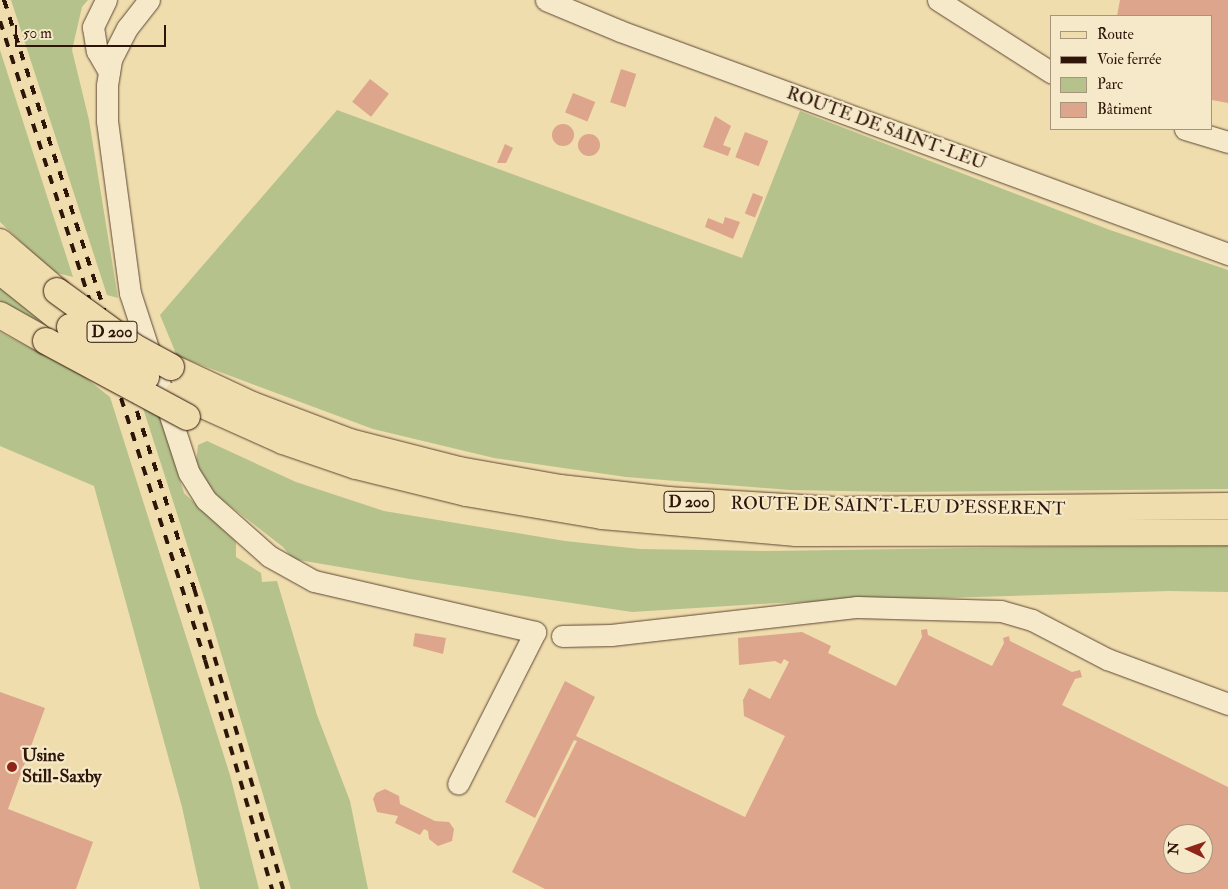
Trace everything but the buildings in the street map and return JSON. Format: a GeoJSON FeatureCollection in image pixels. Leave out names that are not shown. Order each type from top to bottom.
{"type":"FeatureCollection","features":[{"type":"Feature","properties":{"kind":"main road","name":"ROUTE DE SAINT-LEU D'ESSERENT"},"geometry":{"type":"LineString","coordinates":[[0,242],[57,291],[134,347],[172,367],[265,410],[350,442],[459,470],[560,488],[668,500],[836,510],[1228,506]]}},
{"type":"Feature","properties":{"kind":"main road","name":"D 200"},"geometry":{"type":"LineString","coordinates":[[0,271],[70,327],[182,405]]}},
{"type":"Feature","properties":{"kind":"main road"},"geometry":{"type":"LineString","coordinates":[[0,314],[46,341],[182,405]]}},
{"type":"Feature","properties":{"kind":"main road","name":"ROUTE DE SAINT-LEU D'ESSERENT"},"geometry":{"type":"LineString","coordinates":[[182,405],[356,466],[466,493],[675,524],[850,534],[1228,532]]}},
{"type":"Feature","properties":{"kind":"street"},"geometry":{"type":"LineString","coordinates":[[106,0],[93,27],[97,51],[109,72]]}},
{"type":"Feature","properties":{"kind":"street"},"geometry":{"type":"LineString","coordinates":[[149,0],[120,40],[109,72],[107,121],[128,280],[189,473],[206,500],[282,565],[314,581],[535,632],[458,784]]}},
{"type":"Feature","properties":{"kind":"street","name":"ROUTE DE SAINT-LEU"},"geometry":{"type":"LineString","coordinates":[[546,0],[620,31],[1228,254]]}},
{"type":"Feature","properties":{"kind":"street"},"geometry":{"type":"LineString","coordinates":[[938,0],[1050,72]]}},
{"type":"Feature","properties":{"kind":"street"},"geometry":{"type":"LineString","coordinates":[[1188,130],[1228,142]]}},
{"type":"Feature","properties":{"kind":"street"},"geometry":{"type":"LineString","coordinates":[[562,636],[610,635],[857,607],[1001,611],[1032,620],[1107,659],[1228,704]]}},
{"type":"Feature","properties":{"kind":"green space"},"geometry":{"type":"Polygon","coordinates":[[[11,0],[88,0],[82,7],[72,50],[89,120],[118,298],[107,295],[11,0]]]}},
{"type":"Feature","properties":{"kind":"green space"},"geometry":{"type":"Polygon","coordinates":[[[0,50],[73,277],[53,272],[0,222],[0,50]]]}},
{"type":"Feature","properties":{"kind":"green space"},"geometry":{"type":"Polygon","coordinates":[[[337,110],[742,258],[800,111],[1110,230],[1228,270],[1228,489],[896,492],[790,490],[626,477],[494,458],[373,429],[177,356],[160,315],[337,110]]]}},
{"type":"Feature","properties":{"kind":"green space"},"geometry":{"type":"Polygon","coordinates":[[[0,287],[44,323],[40,329],[0,306],[0,287]]]}},
{"type":"Feature","properties":{"kind":"green space"},"geometry":{"type":"Polygon","coordinates":[[[0,332],[82,375],[110,397],[230,775],[259,889],[200,889],[182,807],[94,486],[0,446],[0,332]]]}},
{"type":"Feature","properties":{"kind":"green space"},"geometry":{"type":"Polygon","coordinates":[[[143,408],[161,418],[184,493],[236,542],[236,557],[261,573],[262,582],[277,581],[317,715],[350,801],[368,889],[291,889],[210,616],[143,408]]]}},
{"type":"Feature","properties":{"kind":"green space"},"geometry":{"type":"Polygon","coordinates":[[[207,441],[296,482],[384,511],[565,541],[640,549],[769,551],[1228,544],[1228,592],[1169,591],[778,603],[632,612],[410,579],[293,559],[283,547],[203,485],[196,462],[198,445],[207,441]]]}},
{"type":"Feature","properties":{"kind":"railway"},"geometry":{"type":"LineString","coordinates":[[4,0],[194,588],[283,889]]}},
{"type":"Feature","properties":{"kind":"railway"},"geometry":{"type":"LineString","coordinates":[[0,21],[205,660],[272,889]]}},
{"type":"Feature","properties":{"kind":"place","name":"Usine Still-Saxby"},"geometry":{"type":"Point","coordinates":[12,767]}}]}
